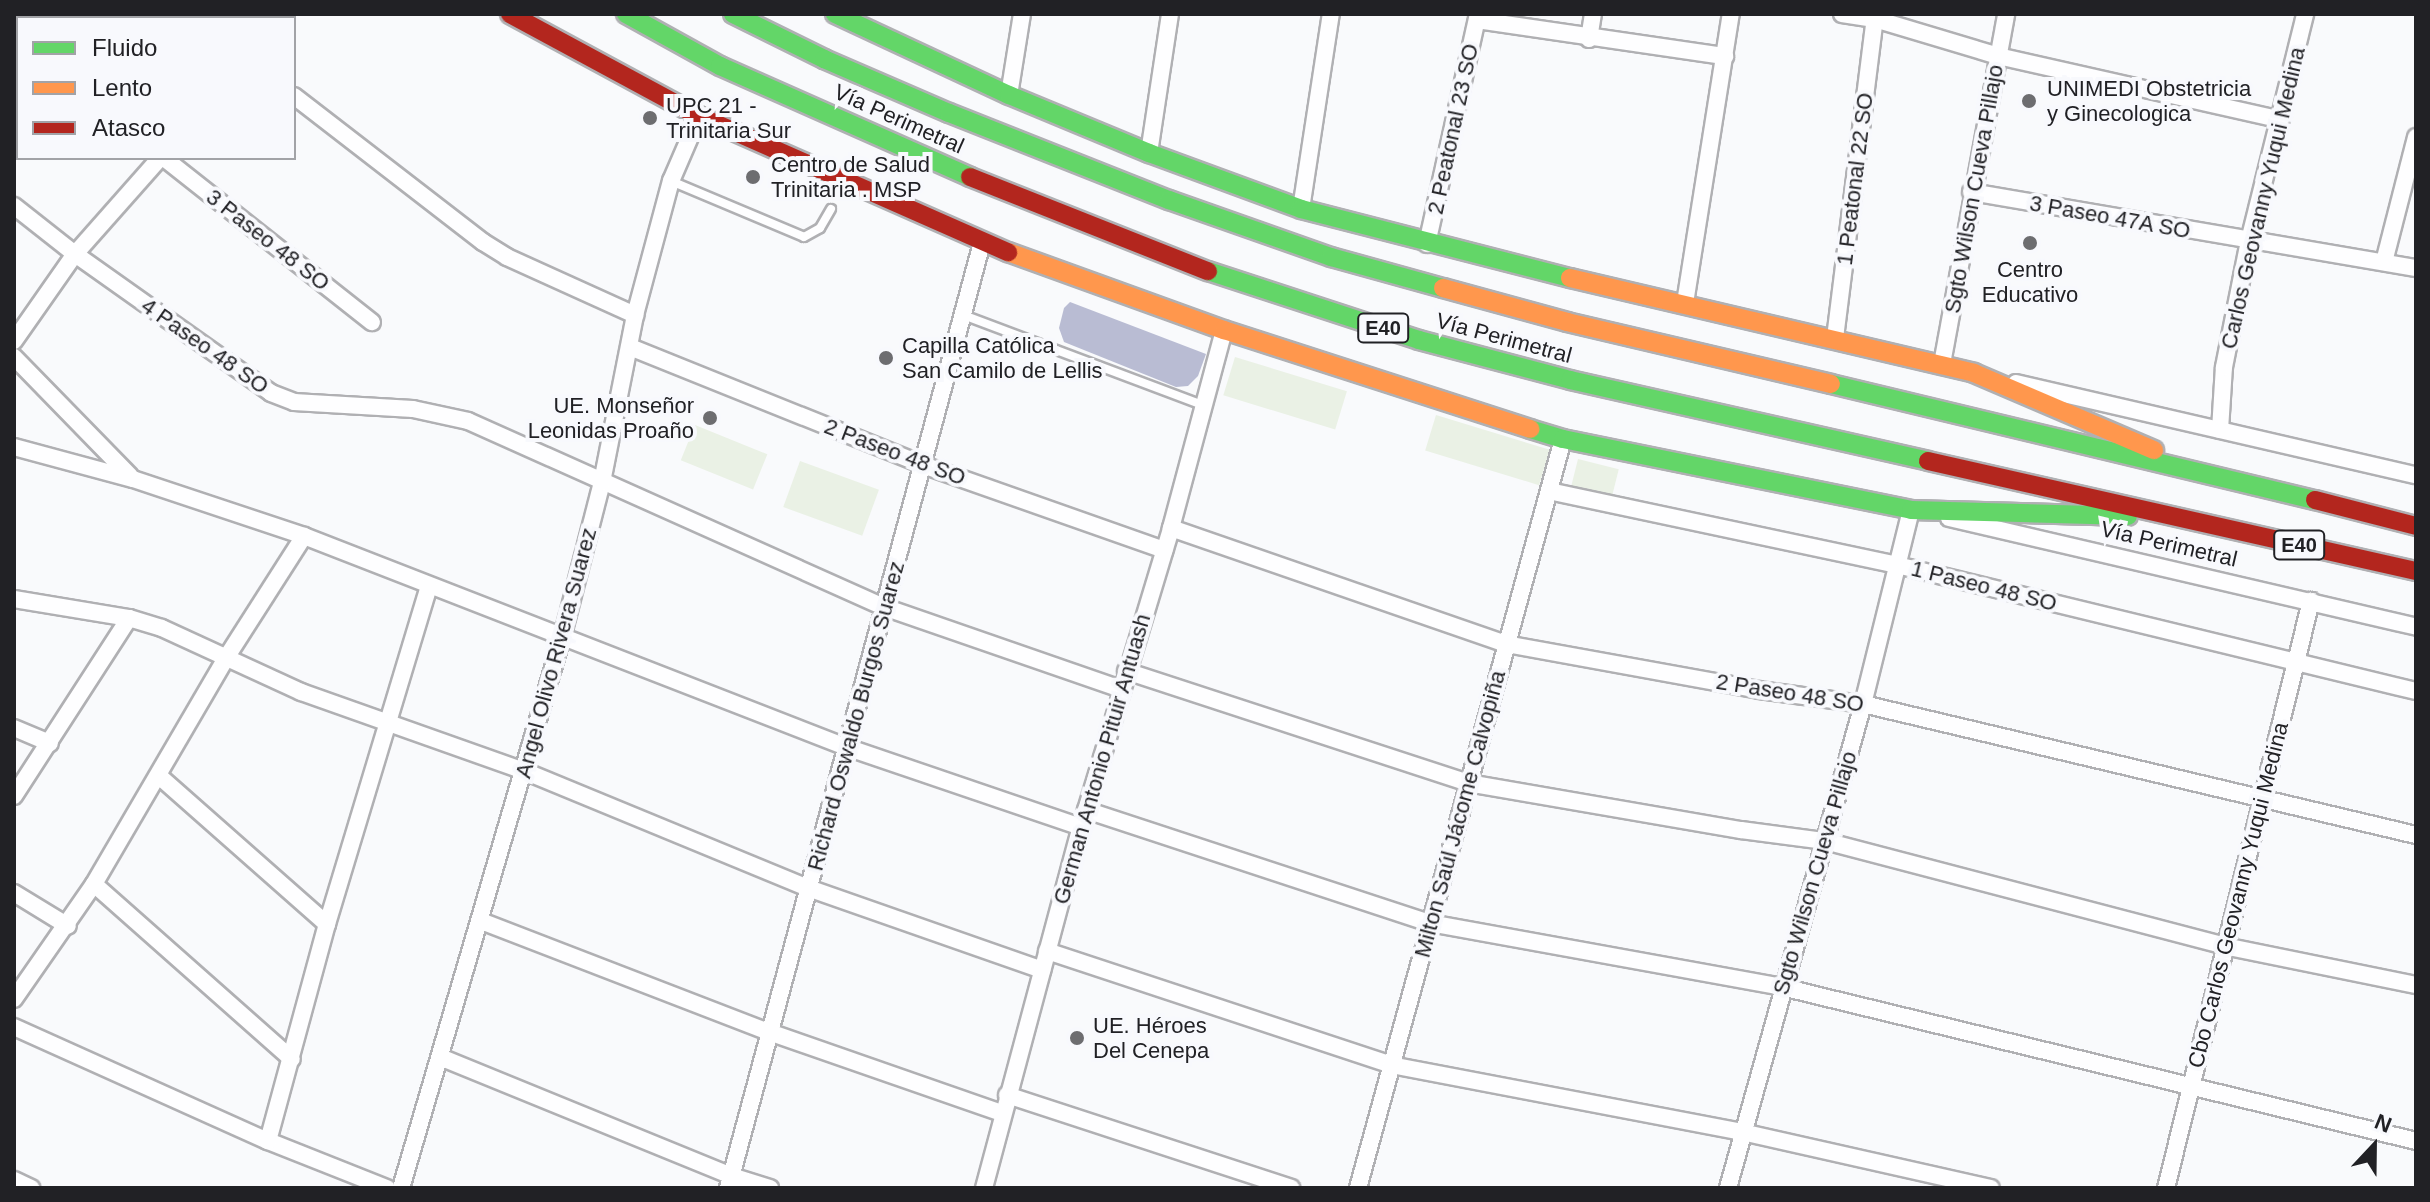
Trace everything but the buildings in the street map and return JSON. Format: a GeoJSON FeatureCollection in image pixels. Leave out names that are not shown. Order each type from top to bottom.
{"type":"FeatureCollection","features":[{"type":"Feature","properties":{"kind":"main road","name":"Vía Perimetral"},"geometry":{"type":"LineString","coordinates":[[510,14],[699,116],[982,243],[1224,330],[1563,439],[1911,510],[2181,519]]}},
{"type":"Feature","properties":{"kind":"main road","name":"Vía Perimetral"},"geometry":{"type":"LineString","coordinates":[[626,14],[720,66],[1012,196],[1243,284],[1419,340],[1570,380],[2416,571]]}},
{"type":"Feature","properties":{"kind":"main road","name":"Vía Perimetral"},"geometry":{"type":"LineString","coordinates":[[733,14],[824,59],[949,113],[1169,200],[1331,257],[1612,334],[2191,468],[2416,526]]}},
{"type":"Feature","properties":{"kind":"main road","name":"Vía Perimetral"},"geometry":{"type":"LineString","coordinates":[[838,15],[866,21],[1009,95],[1149,153],[1301,209],[1427,244],[1974,373],[2083,417],[2191,468]]}},
{"type":"Feature","properties":{"kind":"street"},"geometry":{"type":"LineString","coordinates":[[1009,95],[1022,14]]}},
{"type":"Feature","properties":{"kind":"street"},"geometry":{"type":"LineString","coordinates":[[1149,153],[1170,14]]}},
{"type":"Feature","properties":{"kind":"street"},"geometry":{"type":"LineString","coordinates":[[1301,209],[1331,14]]}},
{"type":"Feature","properties":{"kind":"street"},"geometry":{"type":"LineString","coordinates":[[1589,39],[1593,14]]}},
{"type":"Feature","properties":{"kind":"street"},"geometry":{"type":"LineString","coordinates":[[1685,303],[1731,14]]}},
{"type":"Feature","properties":{"kind":"street"},"geometry":{"type":"LineString","coordinates":[[1842,14],[1875,19],[1998,56],[2281,120]]}},
{"type":"Feature","properties":{"kind":"street","name":"Sgto Wilson Cueva Pillajo"},"geometry":{"type":"LineString","coordinates":[[1942,364],[1971,192],[2006,14]]}},
{"type":"Feature","properties":{"kind":"street","name":"Carlos Geovanny Yuqui Medina"},"geometry":{"type":"LineString","coordinates":[[2220,430],[2224,367],[2249,241],[2305,14]]}},
{"type":"Feature","properties":{"kind":"street"},"geometry":{"type":"LineString","coordinates":[[1477,17],[1589,39],[1725,56]]}},
{"type":"Feature","properties":{"kind":"street","name":"2 Peatonal 23 SO"},"geometry":{"type":"LineString","coordinates":[[1427,244],[1477,17]]}},
{"type":"Feature","properties":{"kind":"street","name":"1 Peatonal 22 SO"},"geometry":{"type":"LineString","coordinates":[[1835,338],[1875,19]]}},
{"type":"Feature","properties":{"kind":"street"},"geometry":{"type":"LineString","coordinates":[[296,98],[483,242],[507,257],[635,315]]}},
{"type":"Feature","properties":{"kind":"street","name":"Angel Olivo Rivera Suarez"},"geometry":{"type":"LineString","coordinates":[[401,1188],[563,634],[602,482],[635,315],[671,181],[699,116]]}},
{"type":"Feature","properties":{"kind":"street"},"geometry":{"type":"LineString","coordinates":[[2384,262],[2415,148]]}},
{"type":"Feature","properties":{"kind":"street"},"geometry":{"type":"LineString","coordinates":[[14,341],[75,254],[160,160]]}},
{"type":"Feature","properties":{"kind":"street","name":"3 Paseo 48 SO"},"geometry":{"type":"LineString","coordinates":[[165,160],[372,322]]}},
{"type":"Feature","properties":{"kind":"street","name":"3 Paseo 47A SO"},"geometry":{"type":"LineString","coordinates":[[1971,192],[2416,268]]}},
{"type":"Feature","properties":{"kind":"street","name":"4 Paseo 48 SO"},"geometry":{"type":"LineString","coordinates":[[14,206],[75,254],[271,393],[294,402],[440,412],[468,421],[884,607],[1121,689]]}},
{"type":"Feature","properties":{"kind":"street","name":"Richard Oswaldo Burgos Suarez"},"geometry":{"type":"LineString","coordinates":[[729,1182],[811,889],[846,747],[982,243]]}},
{"type":"Feature","properties":{"kind":"street","name":"German Antonio Pituir Antuash"},"geometry":{"type":"LineString","coordinates":[[984,1188],[1001,1113],[1083,818],[1171,528],[1224,330]]}},
{"type":"Feature","properties":{"kind":"street","name":"2 Paseo 48 SO"},"geometry":{"type":"LineString","coordinates":[[630,347],[923,465],[1164,550]]}},
{"type":"Feature","properties":{"kind":"street"},"geometry":{"type":"LineString","coordinates":[[14,357],[133,479]]}},
{"type":"Feature","properties":{"kind":"street","name":"Vía Perimetral"},"geometry":{"type":"LineString","coordinates":[[1974,373],[2416,475]]}},
{"type":"Feature","properties":{"kind":"street","name":"Milton Saúl Jácome Calvopiña"},"geometry":{"type":"LineString","coordinates":[[1358,1188],[1563,439]]}},
{"type":"Feature","properties":{"kind":"street"},"geometry":{"type":"LineString","coordinates":[[14,447],[133,479],[304,536],[429,586],[563,634],[846,747],[1430,923],[1782,987],[2416,1141]]}},
{"type":"Feature","properties":{"kind":"street","name":"1 Paseo 48 SO"},"geometry":{"type":"LineString","coordinates":[[1549,491],[1897,565],[2416,691]]}},
{"type":"Feature","properties":{"kind":"street","name":"Sgto Wilson Cueva Pillajo"},"geometry":{"type":"LineString","coordinates":[[1728,1188],[1863,704],[1911,510]]}},
{"type":"Feature","properties":{"kind":"street","name":"Vía Perimetral"},"geometry":{"type":"LineString","coordinates":[[1911,510],[2416,627]]}},
{"type":"Feature","properties":{"kind":"street","name":"2 Paseo 48 SO"},"geometry":{"type":"LineString","coordinates":[[1171,528],[1506,644],[1759,690],[1863,704],[2416,835]]}},
{"type":"Feature","properties":{"kind":"street"},"geometry":{"type":"LineString","coordinates":[[14,999],[68,926],[226,658],[304,536]]}},
{"type":"Feature","properties":{"kind":"street"},"geometry":{"type":"LineString","coordinates":[[268,1141],[327,924],[429,586]]}},
{"type":"Feature","properties":{"kind":"street"},"geometry":{"type":"LineString","coordinates":[[14,599],[129,618],[162,628],[301,692],[524,771],[811,889],[1042,970]]}},
{"type":"Feature","properties":{"kind":"street","name":"Cbo Carlos Geovanny Yuqui Medina"},"geometry":{"type":"LineString","coordinates":[[2166,1188],[2311,601]]}},
{"type":"Feature","properties":{"kind":"street"},"geometry":{"type":"LineString","coordinates":[[14,796],[129,618]]}},
{"type":"Feature","properties":{"kind":"street"},"geometry":{"type":"LineString","coordinates":[[1126,671],[1468,783],[1741,830],[1825,841],[2224,946],[2416,985]]}},
{"type":"Feature","properties":{"kind":"street"},"geometry":{"type":"LineString","coordinates":[[14,728],[50,743]]}},
{"type":"Feature","properties":{"kind":"street"},"geometry":{"type":"LineString","coordinates":[[159,776],[327,924]]}},
{"type":"Feature","properties":{"kind":"street"},"geometry":{"type":"LineString","coordinates":[[94,884],[292,1059]]}},
{"type":"Feature","properties":{"kind":"street"},"geometry":{"type":"LineString","coordinates":[[14,893],[68,926]]}},
{"type":"Feature","properties":{"kind":"street"},"geometry":{"type":"LineString","coordinates":[[481,921],[769,1032],[1001,1113]]}},
{"type":"Feature","properties":{"kind":"street"},"geometry":{"type":"LineString","coordinates":[[1047,951],[1391,1065],[1742,1132],[1991,1188]]}},
{"type":"Feature","properties":{"kind":"street"},"geometry":{"type":"LineString","coordinates":[[14,1027],[268,1141],[387,1188]]}},
{"type":"Feature","properties":{"kind":"street"},"geometry":{"type":"LineString","coordinates":[[440,1057],[729,1182],[770,1188]]}},
{"type":"Feature","properties":{"kind":"street"},"geometry":{"type":"LineString","coordinates":[[1007,1095],[1291,1188]]}},
{"type":"Feature","properties":{"kind":"street"},"geometry":{"type":"LineString","coordinates":[[14,1180],[31,1188]]}},
{"type":"Feature","properties":{"kind":"lane"},"geometry":{"type":"LineString","coordinates":[[671,181],[804,237],[820,228],[831,209]]}},
{"type":"Feature","properties":{"kind":"lane"},"geometry":{"type":"LineString","coordinates":[[963,315],[1205,406]]}},
{"type":"Feature","properties":{"kind":"shaded area"},"geometry":{"type":"Polygon","coordinates":[[[1235,357],[1347,391],[1335,429],[1223,395],[1235,357]]]}},
{"type":"Feature","properties":{"kind":"shaded area"},"geometry":{"type":"Polygon","coordinates":[[[1436,415],[1550,450],[1539,485],[1425,450],[1436,415]]]}},
{"type":"Feature","properties":{"kind":"shaded area"},"geometry":{"type":"Polygon","coordinates":[[[695,425],[767,454],[753,489],[681,460],[695,425]]]}},
{"type":"Feature","properties":{"kind":"shaded area"},"geometry":{"type":"Polygon","coordinates":[[[1578,459],[1619,469],[1611,498],[1571,488],[1578,459]]]}},
{"type":"Feature","properties":{"kind":"shaded area"},"geometry":{"type":"Polygon","coordinates":[[[800,461],[879,490],[862,536],[783,507],[800,461]]]}},
{"type":"Feature","properties":{"kind":"water"},"geometry":{"type":"Polygon","coordinates":[[[1070,302],[1206,354],[1198,376],[1188,386],[1176,387],[1064,342],[1059,328],[1064,308],[1070,302]]]}},
{"type":"Feature","properties":{"kind":"traffic: fast"},"geometry":{"type":"LineString","coordinates":[[626,14],[720,66],[970,177]]}},
{"type":"Feature","properties":{"kind":"traffic: fast"},"geometry":{"type":"LineString","coordinates":[[733,14],[824,59],[949,113],[1169,200],[1331,257],[1443,288]]}},
{"type":"Feature","properties":{"kind":"traffic: fast"},"geometry":{"type":"LineString","coordinates":[[835,14],[1009,95],[1149,153],[1301,209],[1570,278]]}},
{"type":"Feature","properties":{"kind":"traffic: fast"},"geometry":{"type":"LineString","coordinates":[[1208,271],[1419,340],[1570,380],[1928,461]]}},
{"type":"Feature","properties":{"kind":"traffic: fast"},"geometry":{"type":"LineString","coordinates":[[1831,384],[2315,500]]}},
{"type":"Feature","properties":{"kind":"traffic: fast"},"geometry":{"type":"LineString","coordinates":[[1530,429],[1563,439],[1911,510],[2128,516]]}},
{"type":"Feature","properties":{"kind":"traffic: slow"},"geometry":{"type":"LineString","coordinates":[[1008,252],[1224,330],[1530,429]]}},
{"type":"Feature","properties":{"kind":"traffic: slow"},"geometry":{"type":"LineString","coordinates":[[1570,278],[1974,373],[2154,450]]}},
{"type":"Feature","properties":{"kind":"traffic: slow"},"geometry":{"type":"LineString","coordinates":[[1443,288],[1567,322],[1831,384]]}},
{"type":"Feature","properties":{"kind":"traffic: jam"},"geometry":{"type":"LineString","coordinates":[[510,14],[699,116],[1008,252]]}},
{"type":"Feature","properties":{"kind":"traffic: jam"},"geometry":{"type":"LineString","coordinates":[[970,177],[1208,271]]}},
{"type":"Feature","properties":{"kind":"traffic: jam"},"geometry":{"type":"LineString","coordinates":[[1928,461],[2416,571]]}},
{"type":"Feature","properties":{"kind":"traffic: jam"},"geometry":{"type":"LineString","coordinates":[[2315,500],[2416,526]]}},
{"type":"Feature","properties":{"kind":"place","name":"UNIMEDI Obstetricia y Ginecologica"},"geometry":{"type":"Point","coordinates":[2029,101]}},
{"type":"Feature","properties":{"kind":"place","name":"UPC 21 - Trinitaria Sur"},"geometry":{"type":"Point","coordinates":[650,118]}},
{"type":"Feature","properties":{"kind":"place","name":"Centro de Salud Trinitaria . MSP"},"geometry":{"type":"Point","coordinates":[753,177]}},
{"type":"Feature","properties":{"kind":"place","name":"Centro Educativo"},"geometry":{"type":"Point","coordinates":[2030,243]}},
{"type":"Feature","properties":{"kind":"place","name":"Capilla Católica San Camilo de Lellis"},"geometry":{"type":"Point","coordinates":[886,358]}},
{"type":"Feature","properties":{"kind":"place","name":"UE. Monseñor Leonidas Proaño"},"geometry":{"type":"Point","coordinates":[710,418]}},
{"type":"Feature","properties":{"kind":"place","name":"UE. Héroes Del Cenepa"},"geometry":{"type":"Point","coordinates":[1077,1038]}}]}
